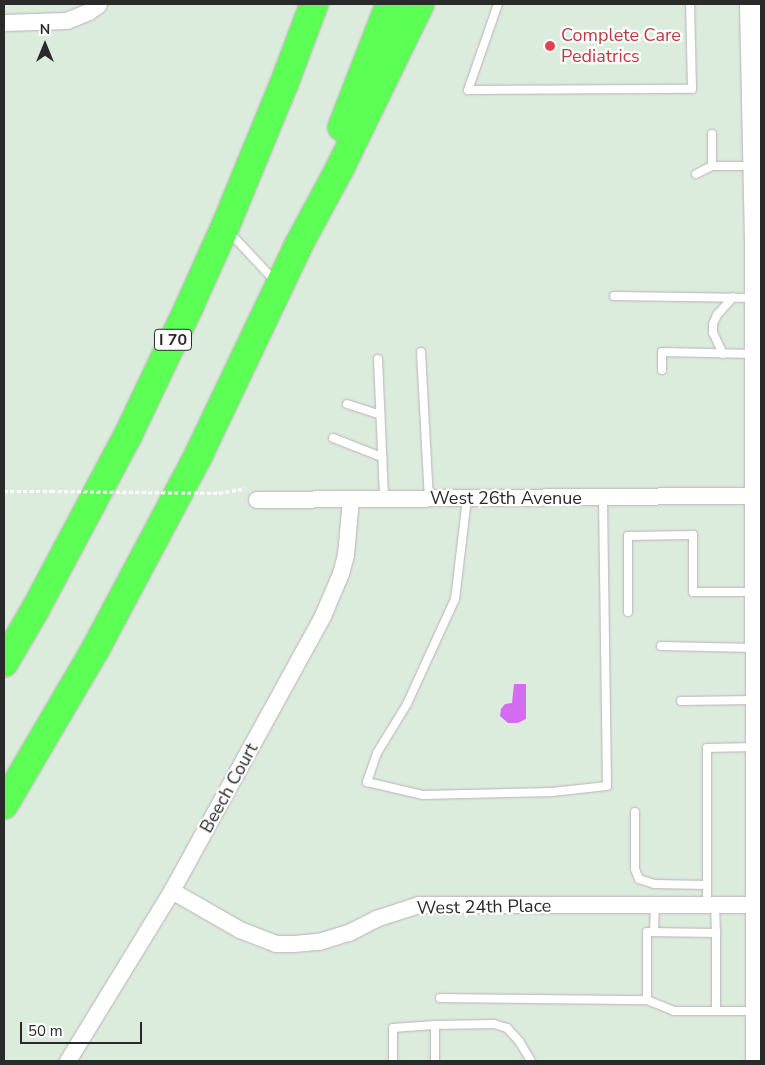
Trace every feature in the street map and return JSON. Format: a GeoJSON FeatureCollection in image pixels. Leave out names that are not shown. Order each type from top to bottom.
{"type":"FeatureCollection","features":[{"type":"Feature","properties":{"kind":"highway","name":"I 70"},"geometry":{"type":"LineString","coordinates":[[4,663],[35,610],[129,433],[225,227],[284,84],[314,4]]}},
{"type":"Feature","properties":{"kind":"highway"},"geometry":{"type":"LineString","coordinates":[[298,246],[390,4]]}},
{"type":"Feature","properties":{"kind":"highway"},"geometry":{"type":"LineString","coordinates":[[4,805],[95,650],[199,454],[298,246],[340,168],[420,4]]}},
{"type":"Feature","properties":{"kind":"street"},"geometry":{"type":"LineString","coordinates":[[750,4],[756,69],[754,166],[758,238],[759,555],[756,592],[758,654],[756,747],[759,865],[756,1061]]}},
{"type":"Feature","properties":{"kind":"street"},"geometry":{"type":"LineString","coordinates":[[4,23],[67,21],[89,12],[99,5]]}},
{"type":"Feature","properties":{"kind":"street","name":"West 26th Avenue"},"geometry":{"type":"LineString","coordinates":[[252,494],[384,499],[603,497],[758,491]]}},
{"type":"Feature","properties":{"kind":"street","name":"Beech Court"},"geometry":{"type":"LineString","coordinates":[[68,1061],[172,891],[334,593],[346,555],[351,499]]}},
{"type":"Feature","properties":{"kind":"street","name":"West 24th Place"},"geometry":{"type":"LineString","coordinates":[[172,891],[240,930],[276,944],[319,942],[349,933],[376,919],[419,905],[711,905],[758,902]]}},
{"type":"Feature","properties":{"kind":"lane"},"geometry":{"type":"LineString","coordinates":[[498,4],[468,90],[692,89],[690,4]]}},
{"type":"Feature","properties":{"kind":"lane"},"geometry":{"type":"LineString","coordinates":[[712,134],[712,166]]}},
{"type":"Feature","properties":{"kind":"lane"},"geometry":{"type":"LineString","coordinates":[[696,174],[712,166],[754,166]]}},
{"type":"Feature","properties":{"kind":"lane"},"geometry":{"type":"LineString","coordinates":[[225,227],[279,285]]}},
{"type":"Feature","properties":{"kind":"lane"},"geometry":{"type":"LineString","coordinates":[[723,354],[713,333],[713,324],[717,315],[733,297],[757,284]]}},
{"type":"Feature","properties":{"kind":"lane"},"geometry":{"type":"LineString","coordinates":[[614,296],[733,297]]}},
{"type":"Feature","properties":{"kind":"lane"},"geometry":{"type":"LineString","coordinates":[[421,352],[429,498]]}},
{"type":"Feature","properties":{"kind":"lane"},"geometry":{"type":"LineString","coordinates":[[662,370],[662,352],[723,354],[757,368]]}},
{"type":"Feature","properties":{"kind":"lane"},"geometry":{"type":"LineString","coordinates":[[378,359],[384,499]]}},
{"type":"Feature","properties":{"kind":"lane"},"geometry":{"type":"LineString","coordinates":[[347,404],[380,415]]}},
{"type":"Feature","properties":{"kind":"lane"},"geometry":{"type":"LineString","coordinates":[[334,438],[382,457]]}},
{"type":"Feature","properties":{"kind":"lane"},"geometry":{"type":"LineString","coordinates":[[467,498],[455,599],[407,704],[377,753],[367,782],[423,795],[552,792],[607,786],[603,497]]}},
{"type":"Feature","properties":{"kind":"lane"},"geometry":{"type":"LineString","coordinates":[[628,612],[628,536],[693,534],[693,592],[756,592]]}},
{"type":"Feature","properties":{"kind":"lane"},"geometry":{"type":"LineString","coordinates":[[661,646],[758,654]]}},
{"type":"Feature","properties":{"kind":"lane"},"geometry":{"type":"LineString","coordinates":[[681,701],[758,698]]}},
{"type":"Feature","properties":{"kind":"lane"},"geometry":{"type":"LineString","coordinates":[[716,1011],[716,934],[707,885],[707,748],[756,747]]}},
{"type":"Feature","properties":{"kind":"lane"},"geometry":{"type":"LineString","coordinates":[[635,812],[635,869],[640,879],[654,884],[707,885]]}},
{"type":"Feature","properties":{"kind":"lane"},"geometry":{"type":"LineString","coordinates":[[654,932],[655,905]]}},
{"type":"Feature","properties":{"kind":"lane"},"geometry":{"type":"LineString","coordinates":[[647,1000],[647,932],[716,934]]}},
{"type":"Feature","properties":{"kind":"lane"},"geometry":{"type":"LineString","coordinates":[[440,998],[647,1000],[674,1011],[756,1011]]}},
{"type":"Feature","properties":{"kind":"lane"},"geometry":{"type":"LineString","coordinates":[[393,1061],[393,1028],[494,1024],[507,1028],[519,1041],[531,1061]]}},
{"type":"Feature","properties":{"kind":"lane"},"geometry":{"type":"LineString","coordinates":[[435,1025],[435,1061]]}},
{"type":"Feature","properties":{"kind":"path"},"geometry":{"type":"LineString","coordinates":[[4,492],[252,494]]}},
{"type":"Feature","properties":{"kind":"shaded area"},"geometry":{"type":"Polygon","coordinates":[[[514,684],[526,684],[526,719],[518,723],[508,723],[500,716],[501,709],[505,704],[512,703],[514,684]]]}},
{"type":"Feature","properties":{"kind":"place","name":"Complete Care Pediatrics"},"geometry":{"type":"Point","coordinates":[550,46]}}]}
